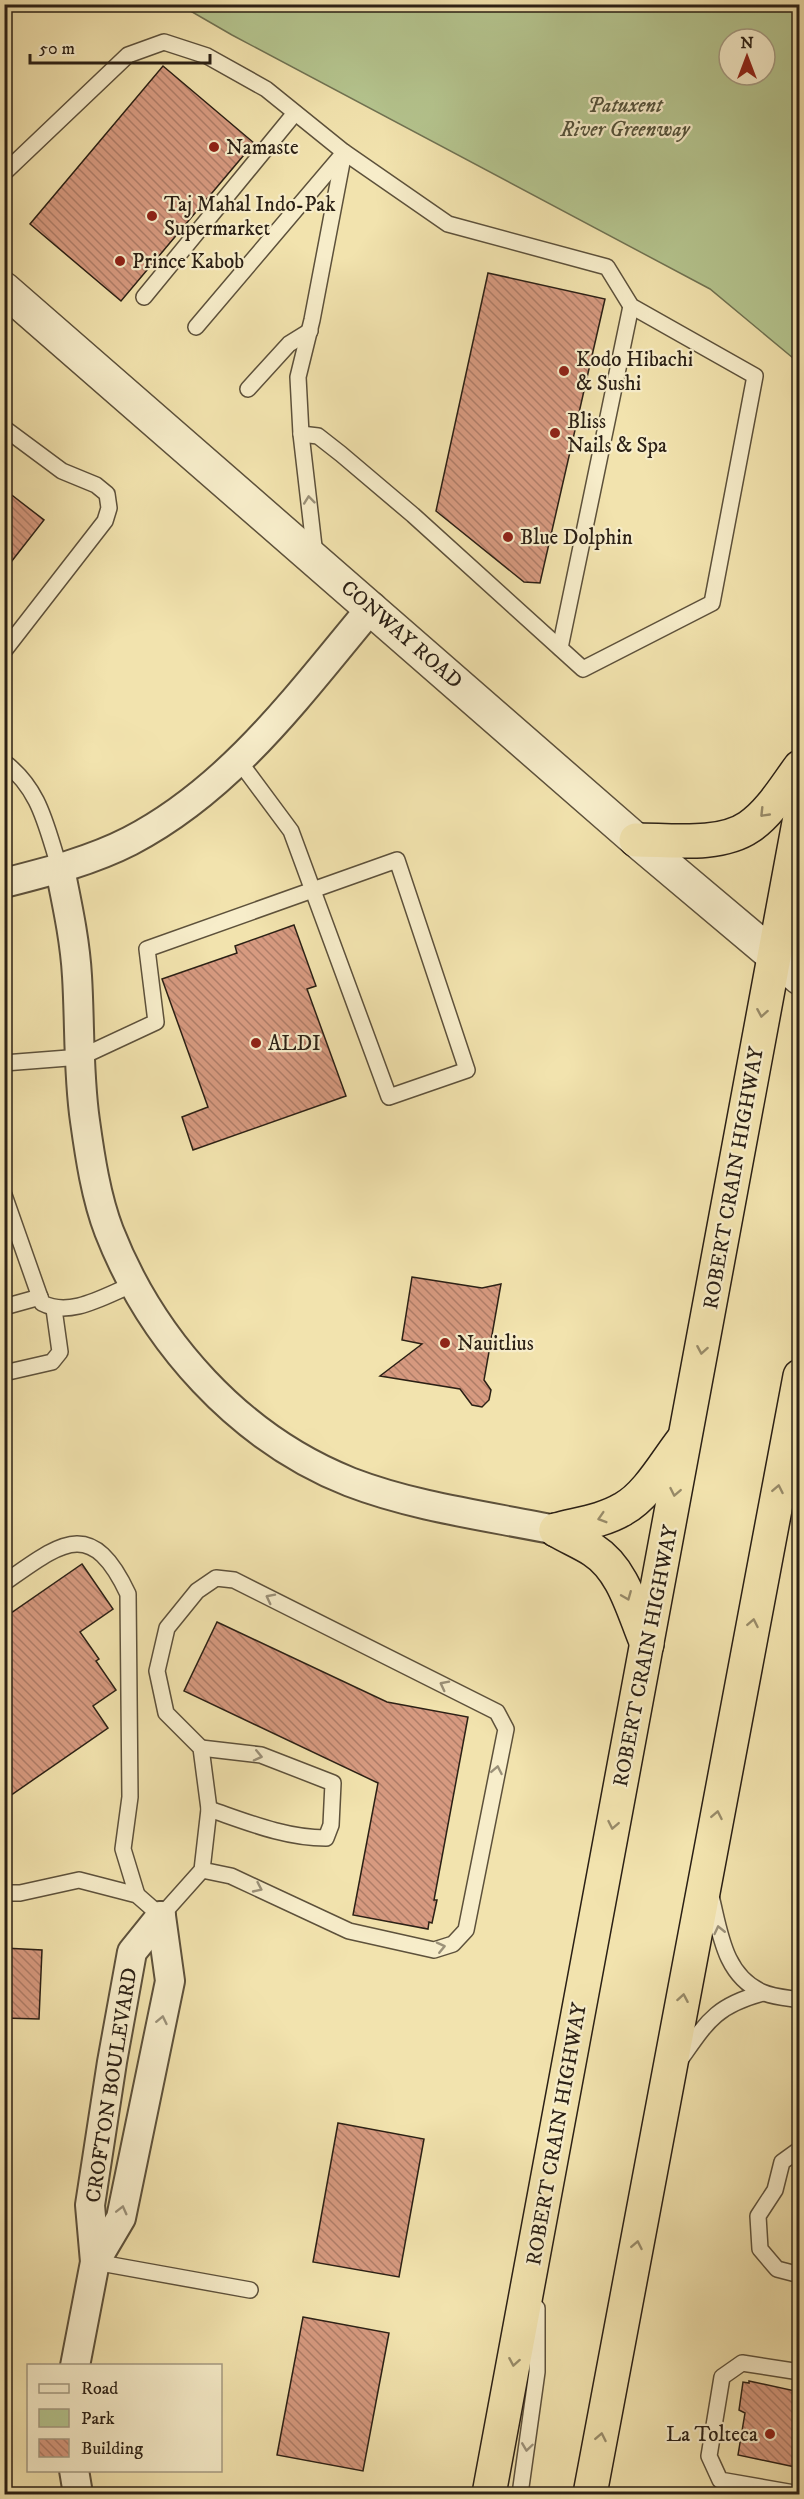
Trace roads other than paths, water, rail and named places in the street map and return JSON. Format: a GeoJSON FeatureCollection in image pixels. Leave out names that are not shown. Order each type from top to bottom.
{"type":"FeatureCollection","features":[{"type":"Feature","properties":{"kind":"highway"},"geometry":{"type":"LineString","coordinates":[[636,840],[710,839],[749,828],[767,810],[800,767]]}},
{"type":"Feature","properties":{"kind":"highway","name":"ROBERT CRAIN HIGHWAY"},"geometry":{"type":"LineString","coordinates":[[489,2494],[800,818]]}},
{"type":"Feature","properties":{"kind":"highway"},"geometry":{"type":"LineString","coordinates":[[590,2494],[800,1376]]}},
{"type":"Feature","properties":{"kind":"highway"},"geometry":{"type":"LineString","coordinates":[[556,1530],[607,1517],[626,1508],[640,1495],[687,1435]]}},
{"type":"Feature","properties":{"kind":"highway"},"geometry":{"type":"LineString","coordinates":[[556,1530],[594,1551],[608,1562],[619,1577],[646,1644]]}},
{"type":"Feature","properties":{"kind":"street","name":"CONWAY ROAD"},"geometry":{"type":"LineString","coordinates":[[4,289],[372,607],[636,840],[800,978]]}},
{"type":"Feature","properties":{"kind":"street"},"geometry":{"type":"LineString","coordinates":[[4,883],[60,869],[130,841],[186,806],[239,761],[267,733],[372,607]]}},
{"type":"Feature","properties":{"kind":"street"},"geometry":{"type":"LineString","coordinates":[[60,869],[77,973],[84,1118],[92,1168],[109,1230],[134,1284],[177,1352],[210,1389],[258,1430],[297,1457],[350,1482],[407,1499],[556,1530]]}},
{"type":"Feature","properties":{"kind":"street","name":"CROFTON BOULEVARD"},"geometry":{"type":"LineString","coordinates":[[75,2364],[95,2262],[90,2205],[111,2062],[132,1952],[160,1916]]}},
{"type":"Feature","properties":{"kind":"street","name":"CROFTON BOULEVARD"},"geometry":{"type":"LineString","coordinates":[[95,2262],[121,2218],[170,1981],[160,1916]]}},
{"type":"Feature","properties":{"kind":"street"},"geometry":{"type":"LineString","coordinates":[[74,2472],[78,2494]]}},
{"type":"Feature","properties":{"kind":"lane"},"geometry":{"type":"LineString","coordinates":[[4,173],[128,55],[164,42],[207,56],[266,89],[344,152],[448,224],[606,267],[631,306],[755,376],[712,603],[583,669],[413,515],[318,436],[301,434]]}},
{"type":"Feature","properties":{"kind":"lane"},"geometry":{"type":"LineString","coordinates":[[144,297],[295,113]]}},
{"type":"Feature","properties":{"kind":"lane"},"geometry":{"type":"LineString","coordinates":[[196,327],[344,152]]}},
{"type":"Feature","properties":{"kind":"lane"},"geometry":{"type":"LineString","coordinates":[[315,558],[301,434],[298,377],[310,331],[344,152]]}},
{"type":"Feature","properties":{"kind":"lane"},"geometry":{"type":"LineString","coordinates":[[560,648],[631,306]]}},
{"type":"Feature","properties":{"kind":"lane"},"geometry":{"type":"LineString","coordinates":[[248,389],[289,344],[310,331]]}},
{"type":"Feature","properties":{"kind":"lane"},"geometry":{"type":"LineString","coordinates":[[4,428],[62,471],[96,485],[106,494],[109,508],[105,521],[4,651]]}},
{"type":"Feature","properties":{"kind":"lane"},"geometry":{"type":"LineString","coordinates":[[4,1063],[81,1057],[156,1022],[147,949],[314,888],[397,860],[467,1070],[389,1097],[314,888],[291,831],[239,761]]}},
{"type":"Feature","properties":{"kind":"lane"},"geometry":{"type":"LineString","coordinates":[[4,762],[18,773],[33,790],[60,869]]}},
{"type":"Feature","properties":{"kind":"lane"},"geometry":{"type":"LineString","coordinates":[[4,1194],[11,1235],[42,1303],[54,1309],[73,1308],[134,1284]]}},
{"type":"Feature","properties":{"kind":"lane"},"geometry":{"type":"LineString","coordinates":[[4,1306],[40,1297]]}},
{"type":"Feature","properties":{"kind":"lane"},"geometry":{"type":"LineString","coordinates":[[4,1373],[52,1362],[60,1352],[54,1309]]}},
{"type":"Feature","properties":{"kind":"lane"},"geometry":{"type":"LineString","coordinates":[[4,1583],[55,1548],[76,1542],[96,1548],[118,1573],[128,1594],[130,1797],[123,1849],[137,1895]]}},
{"type":"Feature","properties":{"kind":"lane"},"geometry":{"type":"LineString","coordinates":[[4,1893],[20,1893],[79,1880],[137,1895],[160,1916],[202,1870],[209,1809],[201,1748],[166,1713],[157,1671],[167,1628],[196,1591],[216,1578],[234,1580],[496,1712],[506,1729],[466,1930],[453,1944],[434,1950],[349,1931],[231,1876],[202,1870]]}},
{"type":"Feature","properties":{"kind":"lane"},"geometry":{"type":"LineString","coordinates":[[201,1748],[261,1755],[333,1784],[331,1825],[326,1838],[310,1838],[273,1831],[209,1809]]}},
{"type":"Feature","properties":{"kind":"lane"},"geometry":{"type":"LineString","coordinates":[[706,1872],[722,1944],[741,1977],[763,1993],[800,2000]]}},
{"type":"Feature","properties":{"kind":"lane"},"geometry":{"type":"LineString","coordinates":[[669,2076],[710,2018],[741,1999],[763,1993]]}},
{"type":"Feature","properties":{"kind":"lane"},"geometry":{"type":"LineString","coordinates":[[800,2149],[782,2162],[775,2190],[758,2216],[760,2249],[777,2269],[800,2275]]}},
{"type":"Feature","properties":{"kind":"lane"},"geometry":{"type":"LineString","coordinates":[[520,2494],[537,2372],[536,2242]]}},
{"type":"Feature","properties":{"kind":"lane"},"geometry":{"type":"LineString","coordinates":[[95,2262],[250,2290]]}},
{"type":"Feature","properties":{"kind":"lane"},"geometry":{"type":"LineString","coordinates":[[800,2372],[742,2363],[722,2377],[709,2456],[720,2480],[800,2494]]}},
{"type":"Feature","properties":{"kind":"place","name":"Namaste"},"geometry":{"type":"Point","coordinates":[214,147]}},
{"type":"Feature","properties":{"kind":"place","name":"Taj Mahal Indo-Pak Supermarket"},"geometry":{"type":"Point","coordinates":[152,216]}},
{"type":"Feature","properties":{"kind":"place","name":"Prince Kabob"},"geometry":{"type":"Point","coordinates":[120,261]}},
{"type":"Feature","properties":{"kind":"place","name":"Kodo Hibachi & Sushi"},"geometry":{"type":"Point","coordinates":[564,371]}},
{"type":"Feature","properties":{"kind":"place","name":"Bliss Nails & Spa"},"geometry":{"type":"Point","coordinates":[555,433]}},
{"type":"Feature","properties":{"kind":"place","name":"Blue Dolphin"},"geometry":{"type":"Point","coordinates":[508,537]}},
{"type":"Feature","properties":{"kind":"place","name":"ALDI"},"geometry":{"type":"Point","coordinates":[256,1043]}},
{"type":"Feature","properties":{"kind":"place","name":"Nauitlius"},"geometry":{"type":"Point","coordinates":[445,1343]}},
{"type":"Feature","properties":{"kind":"place","name":"La Tolteca"},"geometry":{"type":"Point","coordinates":[770,2434]}},
{"type":"Feature","properties":{"kind":"park label","name":"Patuxent River Greenway"},"geometry":{"type":"Point","coordinates":[625,117]}}]}
